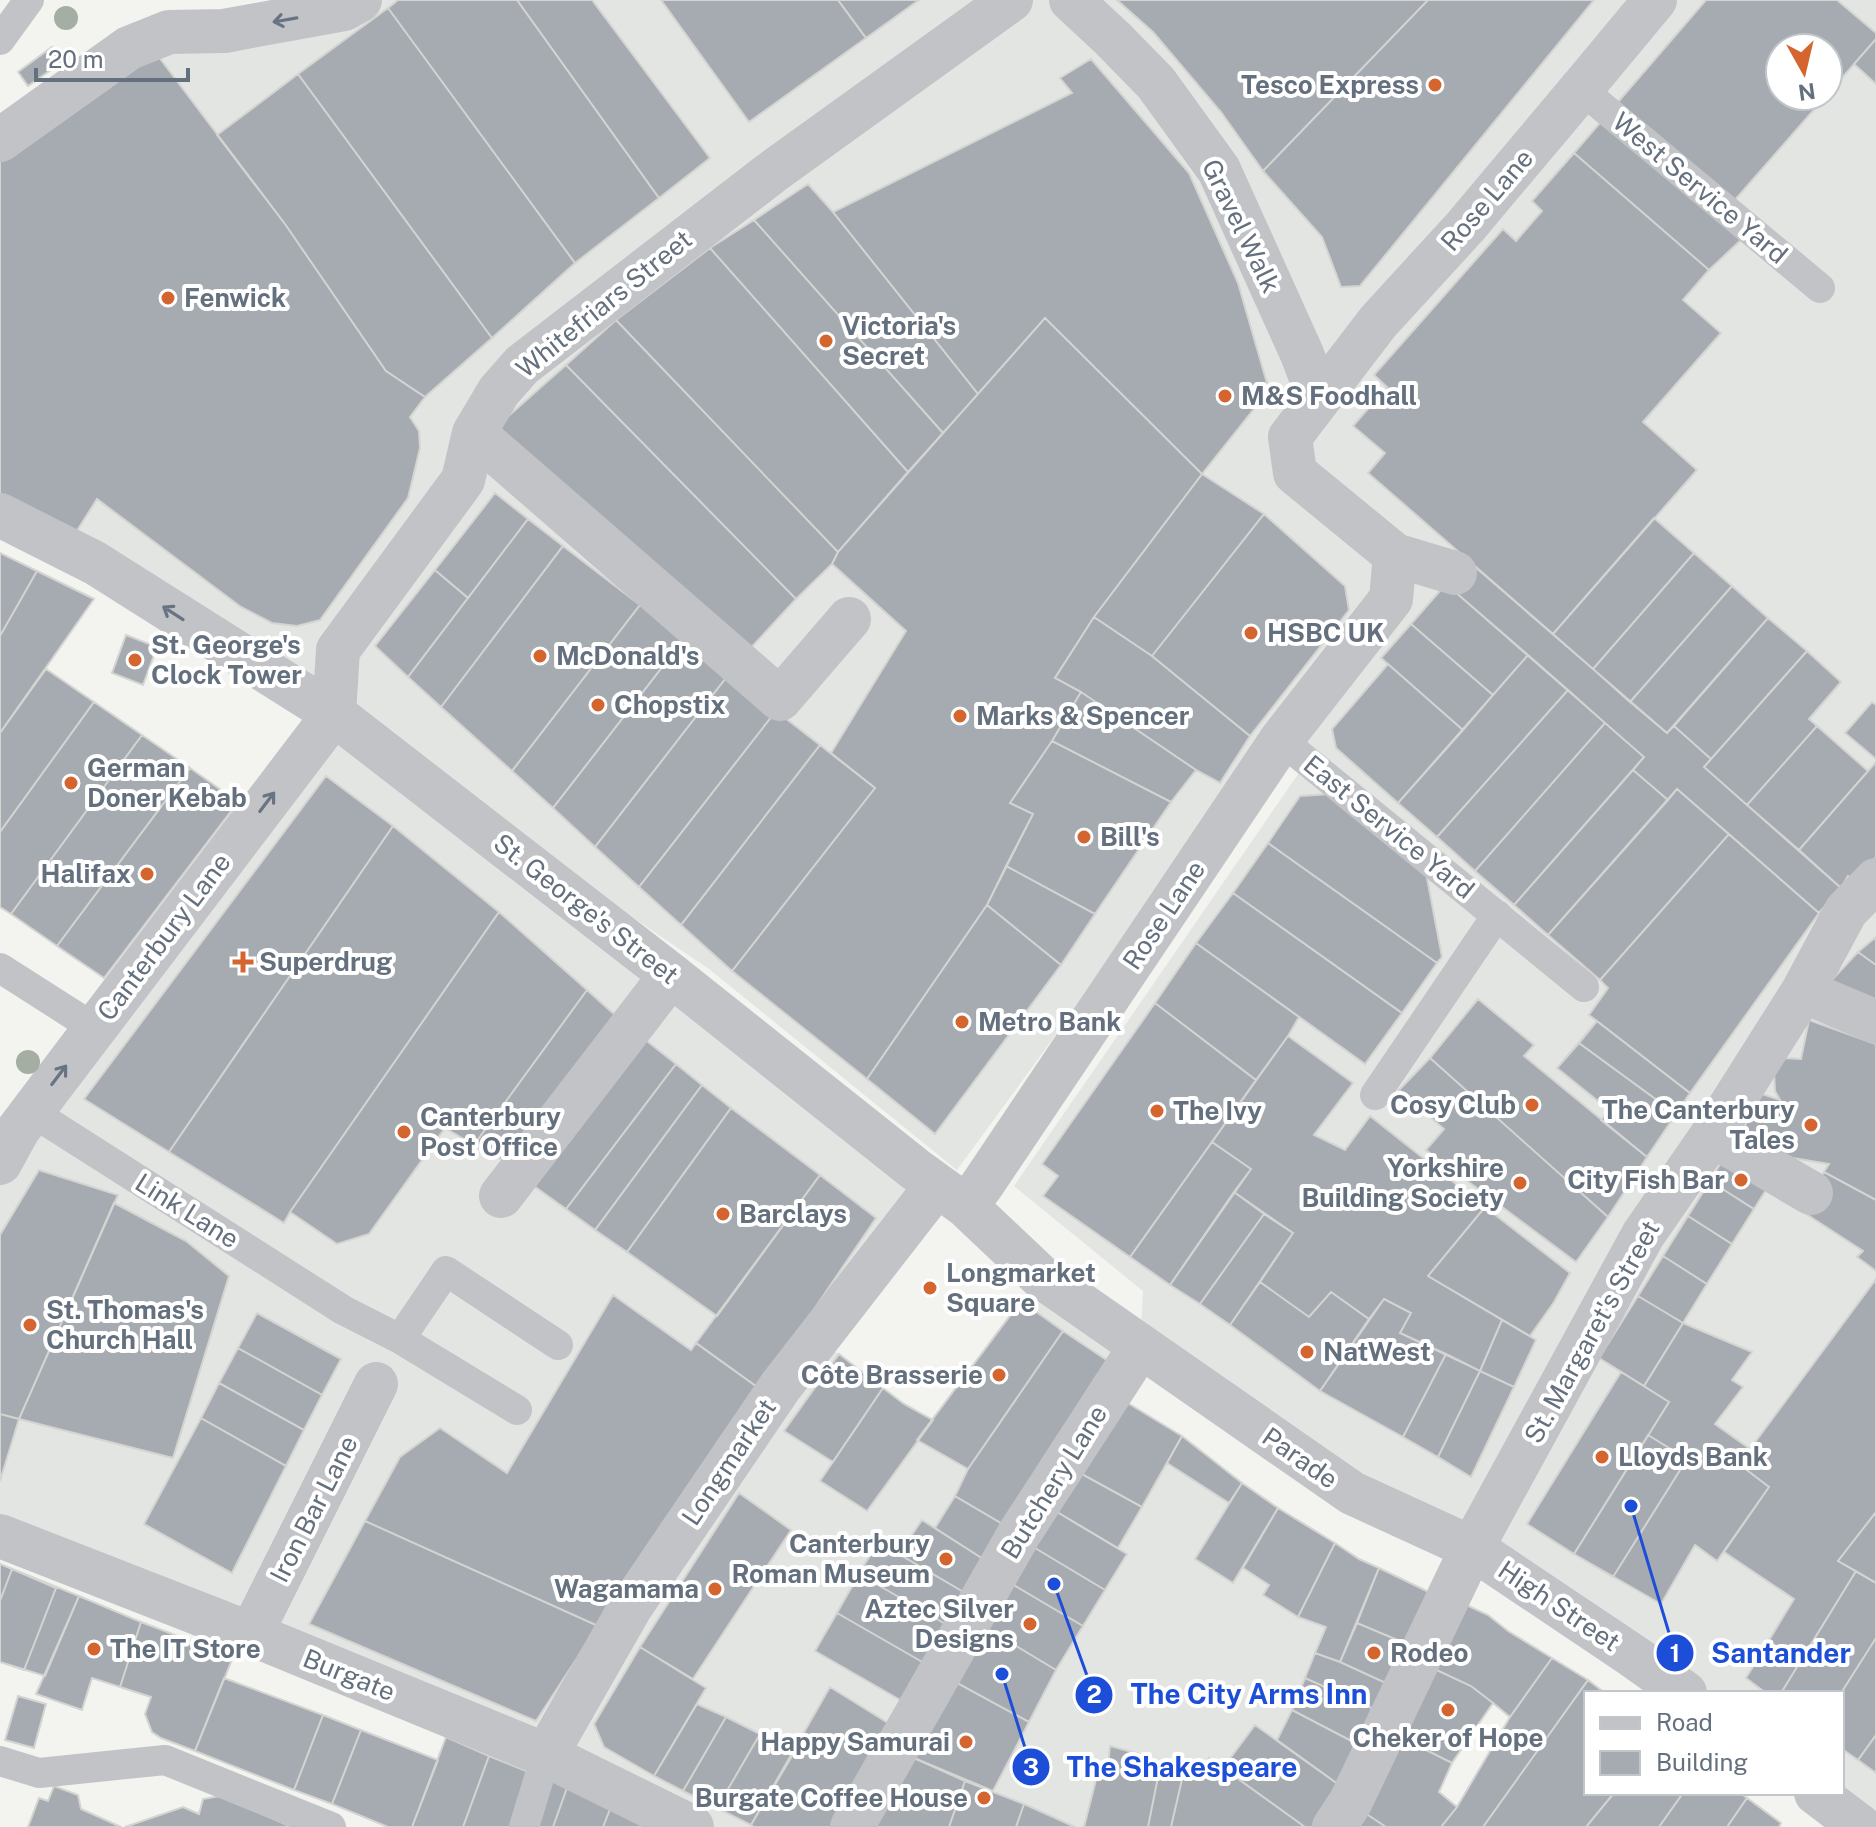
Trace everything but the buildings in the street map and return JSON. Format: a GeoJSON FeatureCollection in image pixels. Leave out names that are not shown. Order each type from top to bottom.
{"type":"FeatureCollection","features":[{"type":"Feature","properties":{"kind":"street"},"geometry":{"type":"LineString","coordinates":[[0,140],[129,48],[169,32],[224,31],[344,9],[360,0]]}},
{"type":"Feature","properties":{"kind":"street","name":"Whitefriars Street"},"geometry":{"type":"LineString","coordinates":[[334,714],[338,650],[463,480],[474,433],[499,391],[522,365],[771,173],[1011,0]]}},
{"type":"Feature","properties":{"kind":"street","name":"Gravel Walk"},"geometry":{"type":"LineString","coordinates":[[1071,0],[1156,83],[1219,170],[1302,354],[1319,399]]}},
{"type":"Feature","properties":{"kind":"street","name":"Rose Lane"},"geometry":{"type":"LineString","coordinates":[[952,1196],[982,1185],[1281,740],[1391,599],[1395,555],[1295,473],[1290,437],[1378,322],[1465,227],[1655,0]]}},
{"type":"Feature","properties":{"kind":"street"},"geometry":{"type":"LineString","coordinates":[[474,433],[780,699],[849,619]]}},
{"type":"Feature","properties":{"kind":"street","name":"St. George's Street"},"geometry":{"type":"LineString","coordinates":[[0,515],[95,563],[334,714],[952,1196],[1040,1276],[1140,1347]]}},
{"type":"Feature","properties":{"kind":"street"},"geometry":{"type":"LineString","coordinates":[[1395,555],[1455,573]]}},
{"type":"Feature","properties":{"kind":"street","name":"Canterbury Lane"},"geometry":{"type":"LineString","coordinates":[[12,1132],[334,714]]}},
{"type":"Feature","properties":{"kind":"street","name":"St. Margaret's Street"},"geometry":{"type":"LineString","coordinates":[[1334,1827],[1350,1803],[1472,1548],[1643,1235],[1712,1135],[1803,991],[1846,911],[1876,880]]}},
{"type":"Feature","properties":{"kind":"street"},"geometry":{"type":"LineString","coordinates":[[501,1196],[671,975]]}},
{"type":"Feature","properties":{"kind":"street"},"geometry":{"type":"LineString","coordinates":[[1803,991],[1876,1022]]}},
{"type":"Feature","properties":{"kind":"street"},"geometry":{"type":"LineString","coordinates":[[1712,1135],[1811,1193]]}},
{"type":"Feature","properties":{"kind":"street","name":"Longmarket"},"geometry":{"type":"LineString","coordinates":[[546,1755],[630,1608],[780,1387],[952,1196]]}},
{"type":"Feature","properties":{"kind":"street","name":"Parade"},"geometry":{"type":"LineString","coordinates":[[1140,1347],[1352,1493],[1472,1548]]}},
{"type":"Feature","properties":{"kind":"street","name":"Butchery Lane"},"geometry":{"type":"LineString","coordinates":[[852,1827],[1019,1534],[1140,1347]]}},
{"type":"Feature","properties":{"kind":"street","name":"Iron Bar Lane"},"geometry":{"type":"LineString","coordinates":[[251,1634],[376,1384]]}},
{"type":"Feature","properties":{"kind":"street","name":"Burgate"},"geometry":{"type":"LineString","coordinates":[[0,1536],[251,1634],[546,1755],[692,1827]]}},
{"type":"Feature","properties":{"kind":"street","name":"High Street"},"geometry":{"type":"LineString","coordinates":[[1472,1548],[1682,1691]]}},
{"type":"Feature","properties":{"kind":"street"},"geometry":{"type":"LineString","coordinates":[[1819,1795],[1861,1827]]}},
{"type":"Feature","properties":{"kind":"lane"},"geometry":{"type":"LineString","coordinates":[[0,40],[29,0]]}},
{"type":"Feature","properties":{"kind":"lane","name":"West Service Yard"},"geometry":{"type":"LineString","coordinates":[[1581,89],[1820,288]]}},
{"type":"Feature","properties":{"kind":"lane","name":"East Service Yard"},"geometry":{"type":"LineString","coordinates":[[1281,740],[1584,987]]}},
{"type":"Feature","properties":{"kind":"lane","name":"East Service Yard"},"geometry":{"type":"LineString","coordinates":[[1375,1095],[1497,915]]}},
{"type":"Feature","properties":{"kind":"lane"},"geometry":{"type":"LineString","coordinates":[[0,968],[94,1028]]}},
{"type":"Feature","properties":{"kind":"lane","name":"Link Lane"},"geometry":{"type":"LineString","coordinates":[[12,1132],[400,1339],[517,1410]]}},
{"type":"Feature","properties":{"kind":"lane"},"geometry":{"type":"LineString","coordinates":[[400,1339],[446,1271],[558,1345]]}},
{"type":"Feature","properties":{"kind":"lane"},"geometry":{"type":"LineString","coordinates":[[524,1827],[546,1755]]}},
{"type":"Feature","properties":{"kind":"lane"},"geometry":{"type":"LineString","coordinates":[[0,1761],[39,1773],[165,1760],[331,1827]]}},
{"type":"Feature","properties":{"kind":"shaded area"},"geometry":{"type":"Polygon","coordinates":[[[360,0],[1876,0],[1876,1827],[1844,1795],[1844,1691],[1682,1691],[1140,1347],[852,1827],[692,1827],[0,1536],[0,1163],[334,714],[0,515],[129,48],[360,0]],[[1278,730],[957,1170],[709,969],[362,734],[937,1185],[817,1341],[904,1404],[932,1419],[1040,1276],[1140,1346],[1143,1291],[1014,1186],[1303,767],[1278,730]]]}},
{"type":"Feature","properties":{"kind":"shaded area"},"geometry":{"type":"Polygon","coordinates":[[[1121,1399],[1191,1443],[1259,1497],[1359,1559],[1433,1594],[1312,1827],[862,1827],[1121,1399]]]}},
{"type":"Feature","properties":{"kind":"place","name":"Tesco Express"},"geometry":{"type":"Point","coordinates":[1435,85]}},
{"type":"Feature","properties":{"kind":"place","name":"Fenwick"},"geometry":{"type":"Point","coordinates":[168,298]}},
{"type":"Feature","properties":{"kind":"place","name":"Victoria's Secret"},"geometry":{"type":"Point","coordinates":[826,341]}},
{"type":"Feature","properties":{"kind":"place","name":"M&S Foodhall"},"geometry":{"type":"Point","coordinates":[1225,396]}},
{"type":"Feature","properties":{"kind":"place","name":"HSBC UK"},"geometry":{"type":"Point","coordinates":[1251,633]}},
{"type":"Feature","properties":{"kind":"place","name":"McDonald's"},"geometry":{"type":"Point","coordinates":[540,656]}},
{"type":"Feature","properties":{"kind":"place","name":"St. George's Clock Tower"},"geometry":{"type":"Point","coordinates":[135,660]}},
{"type":"Feature","properties":{"kind":"place","name":"Chopstix"},"geometry":{"type":"Point","coordinates":[598,705]}},
{"type":"Feature","properties":{"kind":"place","name":"Marks & Spencer"},"geometry":{"type":"Point","coordinates":[960,716]}},
{"type":"Feature","properties":{"kind":"place","name":"German Doner Kebab"},"geometry":{"type":"Point","coordinates":[71,783]}},
{"type":"Feature","properties":{"kind":"place","name":"Bill's"},"geometry":{"type":"Point","coordinates":[1084,837]}},
{"type":"Feature","properties":{"kind":"place","name":"Halifax"},"geometry":{"type":"Point","coordinates":[147,874]}},
{"type":"Feature","properties":{"kind":"place","name":"Superdrug"},"geometry":{"type":"Point","coordinates":[243,962]}},
{"type":"Feature","properties":{"kind":"place","name":"Metro Bank"},"geometry":{"type":"Point","coordinates":[962,1022]}},
{"type":"Feature","properties":{"kind":"place","name":"Cosy Club"},"geometry":{"type":"Point","coordinates":[1532,1105]}},
{"type":"Feature","properties":{"kind":"place","name":"The Ivy"},"geometry":{"type":"Point","coordinates":[1157,1111]}},
{"type":"Feature","properties":{"kind":"place","name":"The Canterbury Tales"},"geometry":{"type":"Point","coordinates":[1811,1125]}},
{"type":"Feature","properties":{"kind":"place","name":"Canterbury Post Office"},"geometry":{"type":"Point","coordinates":[404,1132]}},
{"type":"Feature","properties":{"kind":"place","name":"City Fish Bar"},"geometry":{"type":"Point","coordinates":[1741,1180]}},
{"type":"Feature","properties":{"kind":"place","name":"Yorkshire Building Society"},"geometry":{"type":"Point","coordinates":[1520,1183]}},
{"type":"Feature","properties":{"kind":"place","name":"Barclays"},"geometry":{"type":"Point","coordinates":[723,1214]}},
{"type":"Feature","properties":{"kind":"place","name":"Longmarket Square"},"geometry":{"type":"Point","coordinates":[930,1288]}},
{"type":"Feature","properties":{"kind":"place","name":"St. Thomas's Church Hall"},"geometry":{"type":"Point","coordinates":[30,1325]}},
{"type":"Feature","properties":{"kind":"place","name":"NatWest"},"geometry":{"type":"Point","coordinates":[1307,1352]}},
{"type":"Feature","properties":{"kind":"place","name":"Côte Brasserie"},"geometry":{"type":"Point","coordinates":[999,1375]}},
{"type":"Feature","properties":{"kind":"place","name":"Lloyds Bank"},"geometry":{"type":"Point","coordinates":[1602,1457]}},
{"type":"Feature","properties":{"kind":"place","name":"Santander"},"geometry":{"type":"Point","coordinates":[1631,1506]}},
{"type":"Feature","properties":{"kind":"place","name":"Canterbury Roman Museum"},"geometry":{"type":"Point","coordinates":[946,1559]}},
{"type":"Feature","properties":{"kind":"place","name":"The City Arms Inn"},"geometry":{"type":"Point","coordinates":[1054,1584]}},
{"type":"Feature","properties":{"kind":"place","name":"Wagamama"},"geometry":{"type":"Point","coordinates":[715,1589]}},
{"type":"Feature","properties":{"kind":"place","name":"Aztec Silver Designs"},"geometry":{"type":"Point","coordinates":[1030,1624]}},
{"type":"Feature","properties":{"kind":"place","name":"The IT Store"},"geometry":{"type":"Point","coordinates":[94,1649]}},
{"type":"Feature","properties":{"kind":"place","name":"Rodeo"},"geometry":{"type":"Point","coordinates":[1374,1653]}},
{"type":"Feature","properties":{"kind":"place","name":"The Shakespeare"},"geometry":{"type":"Point","coordinates":[1002,1674]}},
{"type":"Feature","properties":{"kind":"place","name":"Cheker of Hope"},"geometry":{"type":"Point","coordinates":[1448,1710]}},
{"type":"Feature","properties":{"kind":"place","name":"Happy Samurai"},"geometry":{"type":"Point","coordinates":[966,1742]}},
{"type":"Feature","properties":{"kind":"place","name":"Burgate Coffee House"},"geometry":{"type":"Point","coordinates":[984,1798]}}]}
